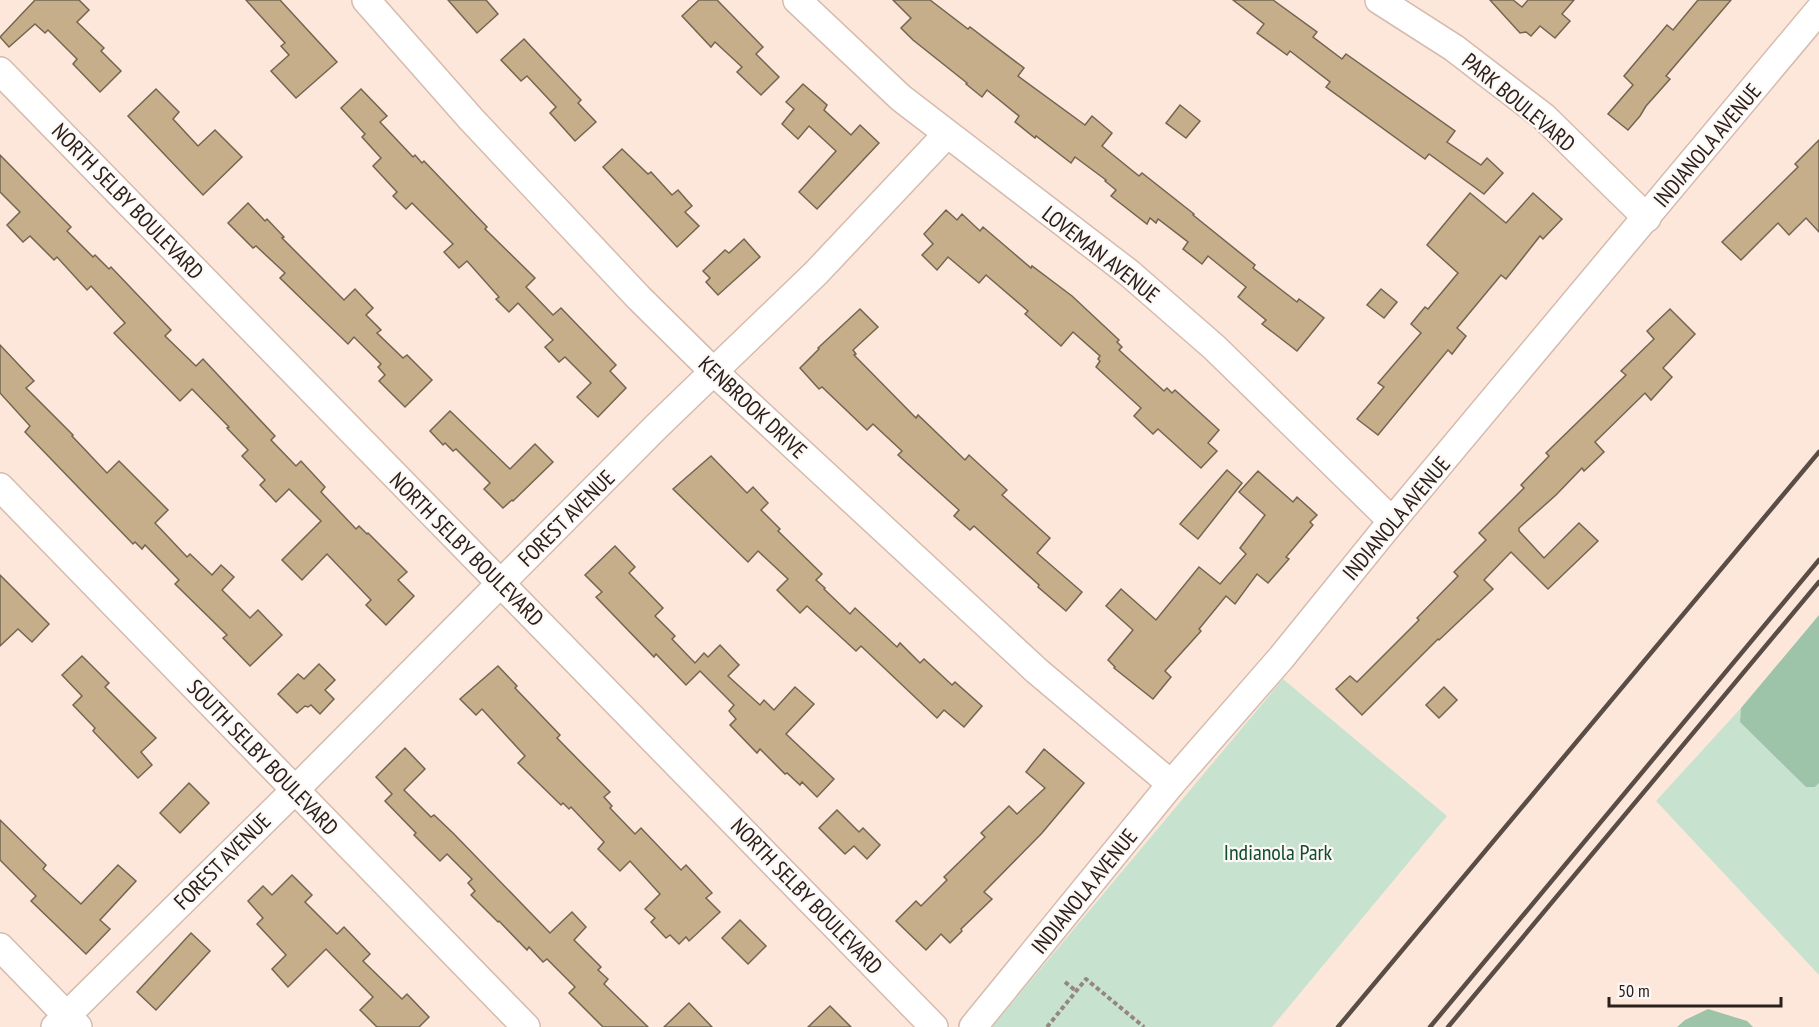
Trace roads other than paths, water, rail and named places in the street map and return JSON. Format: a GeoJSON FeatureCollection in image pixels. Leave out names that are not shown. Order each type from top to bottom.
{"type":"FeatureCollection","features":[{"type":"Feature","properties":{"kind":"street","name":"KENBROOK DRIVE"},"geometry":{"type":"LineString","coordinates":[[366,0],[471,119],[623,281],[713,371],[1037,671],[1171,784]]}},
{"type":"Feature","properties":{"kind":"street","name":"LOVEMAN AVENUE"},"geometry":{"type":"LineString","coordinates":[[797,0],[901,98],[1129,273],[1215,348],[1392,521]]}},
{"type":"Feature","properties":{"kind":"street","name":"PARK BOULEVARD"},"geometry":{"type":"LineString","coordinates":[[1380,0],[1454,48],[1544,117],[1647,218]]}},
{"type":"Feature","properties":{"kind":"street","name":"INDIANOLA AVENUE"},"geometry":{"type":"LineString","coordinates":[[973,1027],[1171,784],[1281,658],[1392,521],[1819,10]]}},
{"type":"Feature","properties":{"kind":"street","name":"NORTH SELBY BOULEVARD"},"geometry":{"type":"LineString","coordinates":[[0,71],[934,1027]]}},
{"type":"Feature","properties":{"kind":"street","name":"FOREST AVENUE"},"geometry":{"type":"LineString","coordinates":[[67,1023],[656,427],[816,273],[948,134]]}},
{"type":"Feature","properties":{"kind":"street","name":"SOUTH SELBY BOULEVARD"},"geometry":{"type":"LineString","coordinates":[[0,487],[526,1027]]}},
{"type":"Feature","properties":{"kind":"street"},"geometry":{"type":"LineString","coordinates":[[0,947],[67,1023]]}},
{"type":"Feature","properties":{"kind":"railway"},"geometry":{"type":"LineString","coordinates":[[1338,1027],[1819,452]]}},
{"type":"Feature","properties":{"kind":"railway"},"geometry":{"type":"LineString","coordinates":[[1430,1027],[1819,560]]}},
{"type":"Feature","properties":{"kind":"railway"},"geometry":{"type":"LineString","coordinates":[[1448,1027],[1819,582]]}},
{"type":"Feature","properties":{"kind":"park label","name":"Indianola Park"},"geometry":{"type":"Point","coordinates":[1278,852]}}]}
